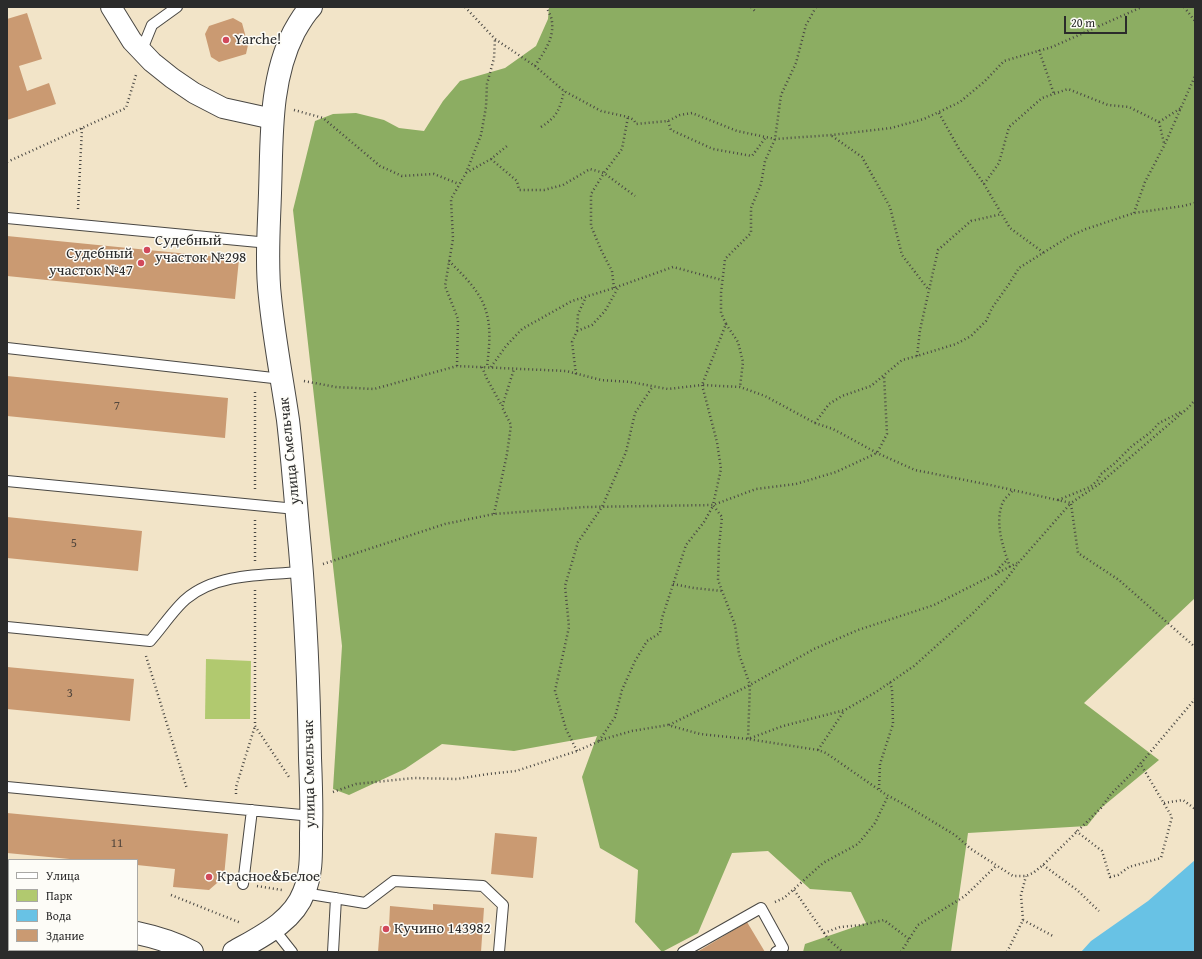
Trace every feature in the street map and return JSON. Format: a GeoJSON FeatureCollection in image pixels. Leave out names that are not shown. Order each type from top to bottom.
{"type":"FeatureCollection","features":[{"type":"Feature","properties":{"kind":"street"},"geometry":{"type":"LineString","coordinates":[[111,7],[132,42],[139,60],[152,62],[194,93],[223,108],[273,114]]}},
{"type":"Feature","properties":{"kind":"street","name":"улица Смельчак"},"geometry":{"type":"LineString","coordinates":[[234,952],[280,924],[295,910],[304,893],[311,861],[312,808],[309,677],[302,572],[288,423],[270,296],[268,242],[273,114],[280,71],[286,52],[298,25],[311,7]]}},
{"type":"Feature","properties":{"kind":"street"},"geometry":{"type":"LineString","coordinates":[[138,933],[181,946],[192,952]]}},
{"type":"Feature","properties":{"kind":"lane"},"geometry":{"type":"LineString","coordinates":[[139,60],[152,25],[177,7]]}},
{"type":"Feature","properties":{"kind":"lane"},"geometry":{"type":"LineString","coordinates":[[7,218],[268,242]]}},
{"type":"Feature","properties":{"kind":"lane"},"geometry":{"type":"LineString","coordinates":[[7,348],[282,379]]}},
{"type":"Feature","properties":{"kind":"lane"},"geometry":{"type":"LineString","coordinates":[[7,481],[296,509]]}},
{"type":"Feature","properties":{"kind":"lane"},"geometry":{"type":"LineString","coordinates":[[7,627],[150,641],[186,599],[205,586],[230,578],[302,572]]}},
{"type":"Feature","properties":{"kind":"lane"},"geometry":{"type":"LineString","coordinates":[[7,787],[252,810],[312,808]]}},
{"type":"Feature","properties":{"kind":"lane"},"geometry":{"type":"LineString","coordinates":[[243,884],[252,810]]}},
{"type":"Feature","properties":{"kind":"lane"},"geometry":{"type":"LineString","coordinates":[[304,893],[365,903],[394,882],[483,886],[503,905],[499,952]]}},
{"type":"Feature","properties":{"kind":"lane"},"geometry":{"type":"LineString","coordinates":[[333,952],[336,898]]}},
{"type":"Feature","properties":{"kind":"lane"},"geometry":{"type":"LineString","coordinates":[[683,952],[761,908],[783,948],[776,952]]}},
{"type":"Feature","properties":{"kind":"lane"},"geometry":{"type":"LineString","coordinates":[[273,928],[292,952]]}},
{"type":"Feature","properties":{"kind":"path"},"geometry":{"type":"LineString","coordinates":[[465,7],[495,39],[535,66],[564,91],[601,111],[628,117],[634,120],[636,124],[668,121],[680,115],[692,113],[737,131],[775,138],[832,135],[891,128],[939,113],[960,102],[985,81],[1004,61],[1052,47],[1142,7]]}},
{"type":"Feature","properties":{"kind":"path"},"geometry":{"type":"LineString","coordinates":[[535,66],[549,45],[551,36],[552,22],[547,7]]}},
{"type":"Feature","properties":{"kind":"path"},"geometry":{"type":"LineString","coordinates":[[751,7],[755,11]]}},
{"type":"Feature","properties":{"kind":"path"},"geometry":{"type":"LineString","coordinates":[[740,387],[743,362],[738,342],[726,324],[722,313],[721,292],[725,259],[751,233],[751,208],[761,184],[765,161],[775,138],[781,95],[796,63],[806,25],[816,7]]}},
{"type":"Feature","properties":{"kind":"path"},"geometry":{"type":"LineString","coordinates":[[1184,7],[1195,21]]}},
{"type":"Feature","properties":{"kind":"path"},"geometry":{"type":"LineString","coordinates":[[457,366],[458,319],[445,286],[453,239],[451,199],[466,173],[481,135],[486,107],[486,84],[494,58],[495,39]]}},
{"type":"Feature","properties":{"kind":"path"},"geometry":{"type":"LineString","coordinates":[[1039,50],[1054,94]]}},
{"type":"Feature","properties":{"kind":"path"},"geometry":{"type":"LineString","coordinates":[[7,162],[126,108],[139,60]]}},
{"type":"Feature","properties":{"kind":"path"},"geometry":{"type":"LineString","coordinates":[[1134,213],[1145,182],[1165,144],[1195,76]]}},
{"type":"Feature","properties":{"kind":"path"},"geometry":{"type":"LineString","coordinates":[[984,184],[999,163],[1009,127],[1042,98],[1068,89],[1108,105],[1129,107],[1159,122],[1165,144]]}},
{"type":"Feature","properties":{"kind":"path"},"geometry":{"type":"LineString","coordinates":[[541,127],[551,120],[560,109],[564,91]]}},
{"type":"Feature","properties":{"kind":"path"},"geometry":{"type":"LineString","coordinates":[[1159,122],[1180,108]]}},
{"type":"Feature","properties":{"kind":"path"},"geometry":{"type":"LineString","coordinates":[[273,114],[300,111],[323,118],[380,166],[402,176],[434,174],[459,184]]}},
{"type":"Feature","properties":{"kind":"path"},"geometry":{"type":"LineString","coordinates":[[939,113],[959,149],[984,184],[1010,228],[1044,253]]}},
{"type":"Feature","properties":{"kind":"path"},"geometry":{"type":"LineString","coordinates":[[614,288],[612,271],[591,226],[591,194],[604,173],[622,149],[628,117]]}},
{"type":"Feature","properties":{"kind":"path"},"geometry":{"type":"LineString","coordinates":[[668,121],[671,130],[714,149],[752,156],[766,137]]}},
{"type":"Feature","properties":{"kind":"path"},"geometry":{"type":"LineString","coordinates":[[78,224],[82,128]]}},
{"type":"Feature","properties":{"kind":"path"},"geometry":{"type":"LineString","coordinates":[[832,135],[862,157],[890,207],[902,254],[928,289]]}},
{"type":"Feature","properties":{"kind":"path"},"geometry":{"type":"LineString","coordinates":[[466,173],[491,159],[507,146]]}},
{"type":"Feature","properties":{"kind":"path"},"geometry":{"type":"LineString","coordinates":[[491,159],[517,181],[519,190],[544,190],[563,185],[590,169],[604,173],[634,196]]}},
{"type":"Feature","properties":{"kind":"path"},"geometry":{"type":"LineString","coordinates":[[815,423],[829,404],[842,396],[871,386],[902,360],[956,344],[971,336],[986,321],[992,308],[1018,268],[1070,236],[1134,213],[1195,203]]}},
{"type":"Feature","properties":{"kind":"path"},"geometry":{"type":"LineString","coordinates":[[917,356],[920,330],[928,289],[938,250],[971,221],[1002,214]]}},
{"type":"Feature","properties":{"kind":"path"},"geometry":{"type":"LineString","coordinates":[[449,260],[472,284],[485,308],[490,334],[487,367]]}},
{"type":"Feature","properties":{"kind":"path"},"geometry":{"type":"LineString","coordinates":[[491,368],[506,346],[522,329],[572,301],[673,267],[722,280]]}},
{"type":"Feature","properties":{"kind":"path"},"geometry":{"type":"LineString","coordinates":[[577,331],[592,325],[605,311],[619,286]]}},
{"type":"Feature","properties":{"kind":"path"},"geometry":{"type":"LineString","coordinates":[[576,374],[572,342],[577,331],[578,314],[586,297]]}},
{"type":"Feature","properties":{"kind":"path"},"geometry":{"type":"LineString","coordinates":[[599,742],[615,717],[622,690],[635,661],[647,641],[660,634],[662,618],[686,545],[704,522],[713,505],[721,468],[717,442],[702,385],[726,324]]}},
{"type":"Feature","properties":{"kind":"path"},"geometry":{"type":"LineString","coordinates":[[282,379],[336,387],[374,389],[457,366],[566,371],[602,380],[630,382],[668,389],[702,385],[740,387],[765,396],[815,423],[833,428],[876,453],[915,470],[1071,503]]}},
{"type":"Feature","properties":{"kind":"path"},"geometry":{"type":"LineString","coordinates":[[482,367],[511,425],[507,454],[494,514]]}},
{"type":"Feature","properties":{"kind":"path"},"geometry":{"type":"LineString","coordinates":[[502,407],[514,369]]}},
{"type":"Feature","properties":{"kind":"path"},"geometry":{"type":"LineString","coordinates":[[302,572],[445,524],[494,514],[602,507],[713,505],[756,489],[796,484],[836,472],[876,453],[887,434],[884,375]]}},
{"type":"Feature","properties":{"kind":"path"},"geometry":{"type":"LineString","coordinates":[[234,808],[236,787],[255,726],[255,376]]}},
{"type":"Feature","properties":{"kind":"path"},"geometry":{"type":"LineString","coordinates":[[577,751],[566,729],[555,690],[569,627],[565,586],[578,542],[602,507],[626,452],[635,413],[653,386]]}},
{"type":"Feature","properties":{"kind":"path"},"geometry":{"type":"LineString","coordinates":[[748,739],[782,726],[845,710],[914,666],[973,613],[1004,581],[1071,503],[1099,484],[1195,400]]}},
{"type":"Feature","properties":{"kind":"path"},"geometry":{"type":"LineString","coordinates":[[1057,500],[1090,487],[1098,480],[1101,474],[1115,463],[1132,446],[1151,432],[1159,423],[1170,416],[1184,411]]}},
{"type":"Feature","properties":{"kind":"path"},"geometry":{"type":"LineString","coordinates":[[1010,567],[1001,541],[999,518],[1003,502],[1013,490]]}},
{"type":"Feature","properties":{"kind":"path"},"geometry":{"type":"LineString","coordinates":[[1071,503],[1078,553],[1119,580],[1195,647]]}},
{"type":"Feature","properties":{"kind":"path"},"geometry":{"type":"LineString","coordinates":[[713,505],[722,516],[718,580],[735,625],[739,654],[750,685],[748,739]]}},
{"type":"Feature","properties":{"kind":"path"},"geometry":{"type":"LineString","coordinates":[[996,575],[1000,567],[1007,560]]}},
{"type":"Feature","properties":{"kind":"path"},"geometry":{"type":"LineString","coordinates":[[312,808],[356,784],[414,778],[457,779],[516,771],[632,731],[668,725],[750,685],[814,650],[858,630],[934,605],[996,575],[1019,562]]}},
{"type":"Feature","properties":{"kind":"path"},"geometry":{"type":"LineString","coordinates":[[673,584],[722,591]]}},
{"type":"Feature","properties":{"kind":"path"},"geometry":{"type":"LineString","coordinates":[[141,640],[192,804]]}},
{"type":"Feature","properties":{"kind":"path"},"geometry":{"type":"LineString","coordinates":[[879,790],[880,764],[893,724],[892,689],[890,682]]}},
{"type":"Feature","properties":{"kind":"path"},"geometry":{"type":"LineString","coordinates":[[668,725],[700,734],[748,739],[818,750],[888,796],[955,835],[971,849],[1013,876],[1026,876],[1033,873],[1043,865],[1101,808],[1111,794],[1195,699]]}},
{"type":"Feature","properties":{"kind":"path"},"geometry":{"type":"LineString","coordinates":[[818,750],[845,710]]}},
{"type":"Feature","properties":{"kind":"path"},"geometry":{"type":"LineString","coordinates":[[255,726],[290,778]]}},
{"type":"Feature","properties":{"kind":"path"},"geometry":{"type":"LineString","coordinates":[[1076,831],[1102,851],[1110,877],[1118,875],[1129,867],[1161,858],[1172,817],[1140,763]]}},
{"type":"Feature","properties":{"kind":"path"},"geometry":{"type":"LineString","coordinates":[[761,908],[784,898],[823,863],[858,844],[875,823],[888,796]]}},
{"type":"Feature","properties":{"kind":"path"},"geometry":{"type":"LineString","coordinates":[[1164,803],[1183,800],[1195,809]]}},
{"type":"Feature","properties":{"kind":"path"},"geometry":{"type":"LineString","coordinates":[[901,952],[918,925],[965,896],[997,865]]}},
{"type":"Feature","properties":{"kind":"path"},"geometry":{"type":"LineString","coordinates":[[1043,865],[1077,890],[1099,911]]}},
{"type":"Feature","properties":{"kind":"path"},"geometry":{"type":"LineString","coordinates":[[1007,952],[1023,920],[1021,895],[1026,876]]}},
{"type":"Feature","properties":{"kind":"path"},"geometry":{"type":"LineString","coordinates":[[243,884],[304,893]]}},
{"type":"Feature","properties":{"kind":"path"},"geometry":{"type":"LineString","coordinates":[[794,890],[829,940],[843,952]]}},
{"type":"Feature","properties":{"kind":"path"},"geometry":{"type":"LineString","coordinates":[[171,895],[242,923]]}},
{"type":"Feature","properties":{"kind":"path"},"geometry":{"type":"LineString","coordinates":[[824,933],[840,927],[862,925],[884,920],[909,939]]}},
{"type":"Feature","properties":{"kind":"path"},"geometry":{"type":"LineString","coordinates":[[1023,920],[1053,936]]}},
{"type":"Feature","properties":{"kind":"green space"},"geometry":{"type":"Polygon","coordinates":[[[549,7],[1195,7],[1195,598],[1084,703],[1159,760],[1101,808],[1087,826],[968,833],[951,952],[803,952],[805,944],[866,923],[851,892],[810,889],[768,851],[732,853],[698,933],[662,952],[635,922],[638,870],[600,848],[582,777],[597,736],[514,751],[442,744],[405,769],[349,795],[333,789],[342,646],[293,210],[315,121],[333,114],[356,113],[384,120],[399,128],[424,131],[443,101],[460,81],[505,68],[536,46],[548,19],[549,7]]]}},
{"type":"Feature","properties":{"kind":"green space"},"geometry":{"type":"Polygon","coordinates":[[[206,659],[251,661],[250,719],[205,719],[206,659]]]}},
{"type":"Feature","properties":{"kind":"water"},"geometry":{"type":"Polygon","coordinates":[[[1195,860],[1195,952],[1081,952],[1091,941],[1148,901],[1195,860]]]}},
{"type":"Feature","properties":{"kind":"building"},"geometry":{"type":"Polygon","coordinates":[[[27,13],[42,59],[19,66],[27,91],[49,83],[56,104],[7,120],[7,19],[27,13]]]}},
{"type":"Feature","properties":{"kind":"building"},"geometry":{"type":"Polygon","coordinates":[[[233,18],[242,23],[248,45],[246,54],[219,62],[211,57],[205,34],[209,26],[233,18]]]}},
{"type":"Feature","properties":{"kind":"building"},"geometry":{"type":"Polygon","coordinates":[[[7,236],[239,259],[235,299],[7,276],[7,236]]]}},
{"type":"Feature","properties":{"kind":"building"},"geometry":{"type":"Polygon","coordinates":[[[7,376],[228,398],[225,438],[7,416],[7,376]]]}},
{"type":"Feature","properties":{"kind":"building"},"geometry":{"type":"Polygon","coordinates":[[[7,517],[142,531],[138,571],[7,558],[7,517]]]}},
{"type":"Feature","properties":{"kind":"building"},"geometry":{"type":"Polygon","coordinates":[[[7,667],[134,679],[130,721],[7,709],[7,667]]]}},
{"type":"Feature","properties":{"kind":"building"},"geometry":{"type":"Polygon","coordinates":[[[7,813],[228,834],[224,877],[209,890],[173,887],[175,869],[138,865],[138,859],[70,859],[7,853],[7,813]]]}},
{"type":"Feature","properties":{"kind":"building"},"geometry":{"type":"Polygon","coordinates":[[[495,833],[537,837],[533,878],[491,874],[495,833]]]}},
{"type":"Feature","properties":{"kind":"building"},"geometry":{"type":"Polygon","coordinates":[[[433,904],[484,908],[481,952],[378,952],[380,926],[389,927],[390,906],[433,910],[433,904]]]}},
{"type":"Feature","properties":{"kind":"building"},"geometry":{"type":"Polygon","coordinates":[[[747,922],[765,952],[697,952],[747,922]]]}},
{"type":"Feature","properties":{"kind":"place","name":"Yarche!"},"geometry":{"type":"Point","coordinates":[226,40]}},
{"type":"Feature","properties":{"kind":"place","name":"Судебный участок №298"},"geometry":{"type":"Point","coordinates":[147,250]}},
{"type":"Feature","properties":{"kind":"place","name":"Судебный участок №47"},"geometry":{"type":"Point","coordinates":[141,263]}},
{"type":"Feature","properties":{"kind":"place","name":"Красное&Белое"},"geometry":{"type":"Point","coordinates":[209,877]}},
{"type":"Feature","properties":{"kind":"place","name":"Кучино 143982"},"geometry":{"type":"Point","coordinates":[386,929]}}]}
